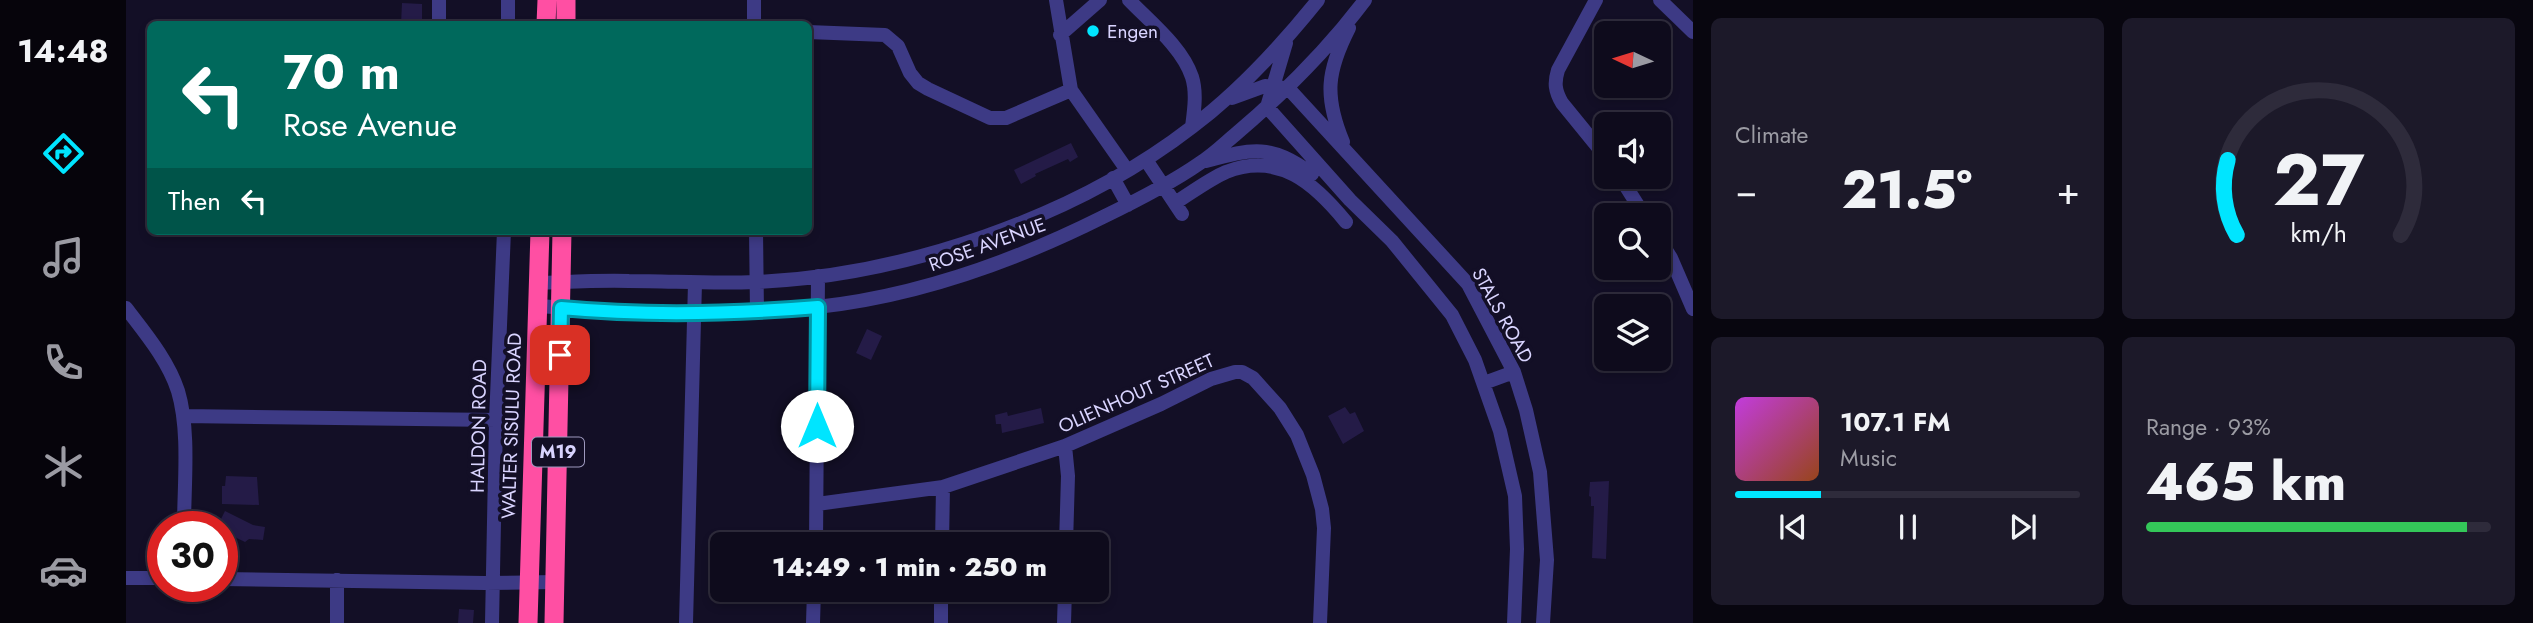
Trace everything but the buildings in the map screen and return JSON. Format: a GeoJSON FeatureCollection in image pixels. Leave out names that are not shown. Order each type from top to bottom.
{"type":"FeatureCollection","features":[{"type":"Feature","properties":{"kind":"highway"},"geometry":{"type":"LineString","coordinates":[[546,21],[547,0]]}},
{"type":"Feature","properties":{"kind":"highway"},"geometry":{"type":"LineString","coordinates":[[566,0],[566,21]]}},
{"type":"Feature","properties":{"kind":"highway","name":"WALTER SISULU ROAD"},"geometry":{"type":"LineString","coordinates":[[528,623],[540,235]]}},
{"type":"Feature","properties":{"kind":"highway","name":"M19"},"geometry":{"type":"LineString","coordinates":[[554,623],[562,235]]}},
{"type":"Feature","properties":{"kind":"highway"},"geometry":{"type":"LineString","coordinates":[[534,424],[558,425]]}},
{"type":"Feature","properties":{"kind":"street"},"geometry":{"type":"LineString","coordinates":[[439,0],[439,21]]}},
{"type":"Feature","properties":{"kind":"street"},"geometry":{"type":"LineString","coordinates":[[508,0],[508,21]]}},
{"type":"Feature","properties":{"kind":"street"},"geometry":{"type":"LineString","coordinates":[[754,0],[754,21]]}},
{"type":"Feature","properties":{"kind":"street"},"geometry":{"type":"LineString","coordinates":[[1055,0],[1071,90],[1127,170]]}},
{"type":"Feature","properties":{"kind":"street"},"geometry":{"type":"LineString","coordinates":[[1060,36],[1100,0]]}},
{"type":"Feature","properties":{"kind":"street"},"geometry":{"type":"LineString","coordinates":[[1129,0],[1168,40],[1192,77],[1195,100],[1192,127]]}},
{"type":"Feature","properties":{"kind":"street","name":"ROSE AVENUE"},"geometry":{"type":"LineString","coordinates":[[539,283],[756,282],[818,276],[926,255],[966,243],[1047,212],[1146,160],[1224,101],[1287,39],[1318,0]]}},
{"type":"Feature","properties":{"kind":"street"},"geometry":{"type":"LineString","coordinates":[[1594,142],[1562,103],[1556,93],[1555,81],[1558,70],[1596,0]]}},
{"type":"Feature","properties":{"kind":"street"},"geometry":{"type":"LineString","coordinates":[[1660,0],[1693,32]]}},
{"type":"Feature","properties":{"kind":"street"},"geometry":{"type":"LineString","coordinates":[[1348,153],[1336,124],[1330,83],[1336,54],[1362,4]]}},
{"type":"Feature","properties":{"kind":"street","name":"ROSE AVENUE"},"geometry":{"type":"LineString","coordinates":[[537,306],[694,314],[818,307],[897,295],[977,271],[1040,248],[1128,205],[1202,162],[1288,88],[1362,4]]}},
{"type":"Feature","properties":{"kind":"street"},"geometry":{"type":"LineString","coordinates":[[812,32],[884,35],[898,47],[910,73],[918,83],[940,96],[990,117],[1006,118],[1071,90]]}},
{"type":"Feature","properties":{"kind":"street"},"geometry":{"type":"LineString","coordinates":[[1287,39],[1267,107],[1350,200],[1392,241],[1452,315],[1484,383],[1500,431],[1515,496],[1517,549],[1514,623]]}},
{"type":"Feature","properties":{"kind":"street"},"geometry":{"type":"LineString","coordinates":[[1224,101],[1253,89],[1272,86],[1288,88]]}},
{"type":"Feature","properties":{"kind":"street","name":"STALS ROAD"},"geometry":{"type":"LineString","coordinates":[[1288,88],[1468,284],[1514,372],[1541,472],[1547,559],[1543,623]]}},
{"type":"Feature","properties":{"kind":"street"},"geometry":{"type":"LineString","coordinates":[[1202,162],[1247,151],[1279,153],[1350,200]]}},
{"type":"Feature","properties":{"kind":"street"},"geometry":{"type":"LineString","coordinates":[[1146,160],[1178,208],[1224,173],[1246,166],[1292,172],[1316,188],[1342,225],[1361,211]]}},
{"type":"Feature","properties":{"kind":"street"},"geometry":{"type":"LineString","coordinates":[[1114,178],[1128,205]]}},
{"type":"Feature","properties":{"kind":"street","name":"HALDON ROAD"},"geometry":{"type":"LineString","coordinates":[[492,623],[496,420],[505,235]]}},
{"type":"Feature","properties":{"kind":"street"},"geometry":{"type":"LineString","coordinates":[[756,235],[757,312]]}},
{"type":"Feature","properties":{"kind":"street"},"geometry":{"type":"LineString","coordinates":[[1671,258],[1693,309]]}},
{"type":"Feature","properties":{"kind":"street"},"geometry":{"type":"LineString","coordinates":[[816,532],[818,276]]}},
{"type":"Feature","properties":{"kind":"street"},"geometry":{"type":"LineString","coordinates":[[686,623],[695,283]]}},
{"type":"Feature","properties":{"kind":"street"},"geometry":{"type":"LineString","coordinates":[[126,307],[159,352],[178,390],[183,416],[184,511]]}},
{"type":"Feature","properties":{"kind":"street","name":"OLIENHOUT STREET"},"geometry":{"type":"LineString","coordinates":[[817,504],[943,487],[1065,446],[1223,374],[1235,372],[1253,378],[1280,408],[1297,435],[1318,493],[1324,528],[1320,623]]}},
{"type":"Feature","properties":{"kind":"street"},"geometry":{"type":"LineString","coordinates":[[1484,383],[1514,372]]}},
{"type":"Feature","properties":{"kind":"street"},"geometry":{"type":"LineString","coordinates":[[183,416],[496,420]]}},
{"type":"Feature","properties":{"kind":"street"},"geometry":{"type":"LineString","coordinates":[[1065,446],[1068,476],[1066,532]]}},
{"type":"Feature","properties":{"kind":"street"},"geometry":{"type":"LineString","coordinates":[[942,532],[943,487]]}},
{"type":"Feature","properties":{"kind":"street"},"geometry":{"type":"LineString","coordinates":[[126,578],[147,578]]}},
{"type":"Feature","properties":{"kind":"street"},"geometry":{"type":"LineString","coordinates":[[238,579],[529,584],[555,582]]}},
{"type":"Feature","properties":{"kind":"street"},"geometry":{"type":"LineString","coordinates":[[337,580],[337,623]]}},
{"type":"Feature","properties":{"kind":"street"},"geometry":{"type":"LineString","coordinates":[[813,623],[814,602]]}},
{"type":"Feature","properties":{"kind":"street"},"geometry":{"type":"LineString","coordinates":[[940,623],[941,602]]}},
{"type":"Feature","properties":{"kind":"street"},"geometry":{"type":"LineString","coordinates":[[1064,623],[1065,602]]}},
{"type":"Feature","properties":{"kind":"place","name":"Engen"},"geometry":{"type":"Point","coordinates":[1093,31]}},
{"type":"Feature","properties":{"kind":"route"},"geometry":{"type":"LineString","coordinates":[[560,355],[561,308],[694,314],[818,307],[817,426]]}}]}
